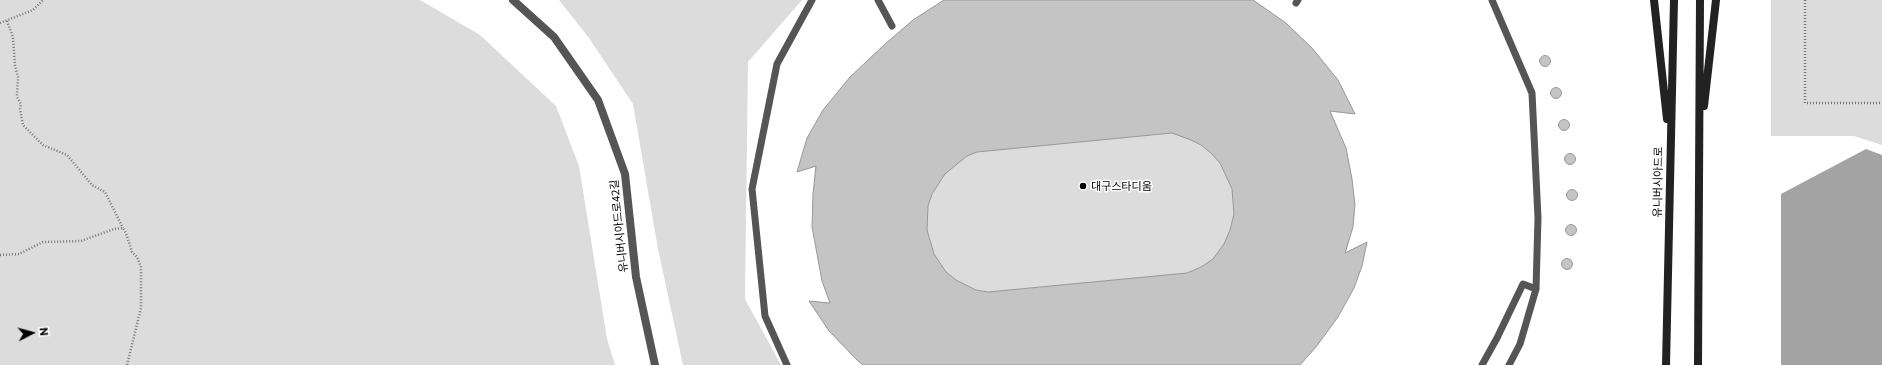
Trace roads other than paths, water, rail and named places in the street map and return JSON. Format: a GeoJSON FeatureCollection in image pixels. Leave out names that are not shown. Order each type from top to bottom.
{"type":"FeatureCollection","features":[{"type":"Feature","properties":{"kind":"main road"},"geometry":{"type":"LineString","coordinates":[[1654,0],[1670,143]]}},
{"type":"Feature","properties":{"kind":"main road","name":"유니버시아드로"},"geometry":{"type":"LineString","coordinates":[[1666,365],[1674,0]]}},
{"type":"Feature","properties":{"kind":"main road"},"geometry":{"type":"LineString","coordinates":[[1698,365],[1700,0]]}},
{"type":"Feature","properties":{"kind":"main road"},"geometry":{"type":"LineString","coordinates":[[1699,147],[1716,0]]}},
{"type":"Feature","properties":{"kind":"street","name":"유니버시아드로42길"},"geometry":{"type":"LineString","coordinates":[[513,0],[554,37],[598,100],[625,174],[636,277],[655,365]]}},
{"type":"Feature","properties":{"kind":"lane"},"geometry":{"type":"LineString","coordinates":[[788,365],[766,316],[752,189],[777,64],[812,0]]}},
{"type":"Feature","properties":{"kind":"lane"},"geometry":{"type":"LineString","coordinates":[[878,0],[892,26]]}},
{"type":"Feature","properties":{"kind":"lane"},"geometry":{"type":"LineString","coordinates":[[1492,0],[1532,93],[1538,218],[1536,289],[1520,344],[1509,365]]}},
{"type":"Feature","properties":{"kind":"lane"},"geometry":{"type":"LineString","coordinates":[[1482,365],[1523,284],[1536,289]]}},
{"type":"Feature","properties":{"kind":"place","name":"대구스타디움"},"geometry":{"type":"Point","coordinates":[1083,186]}}]}
